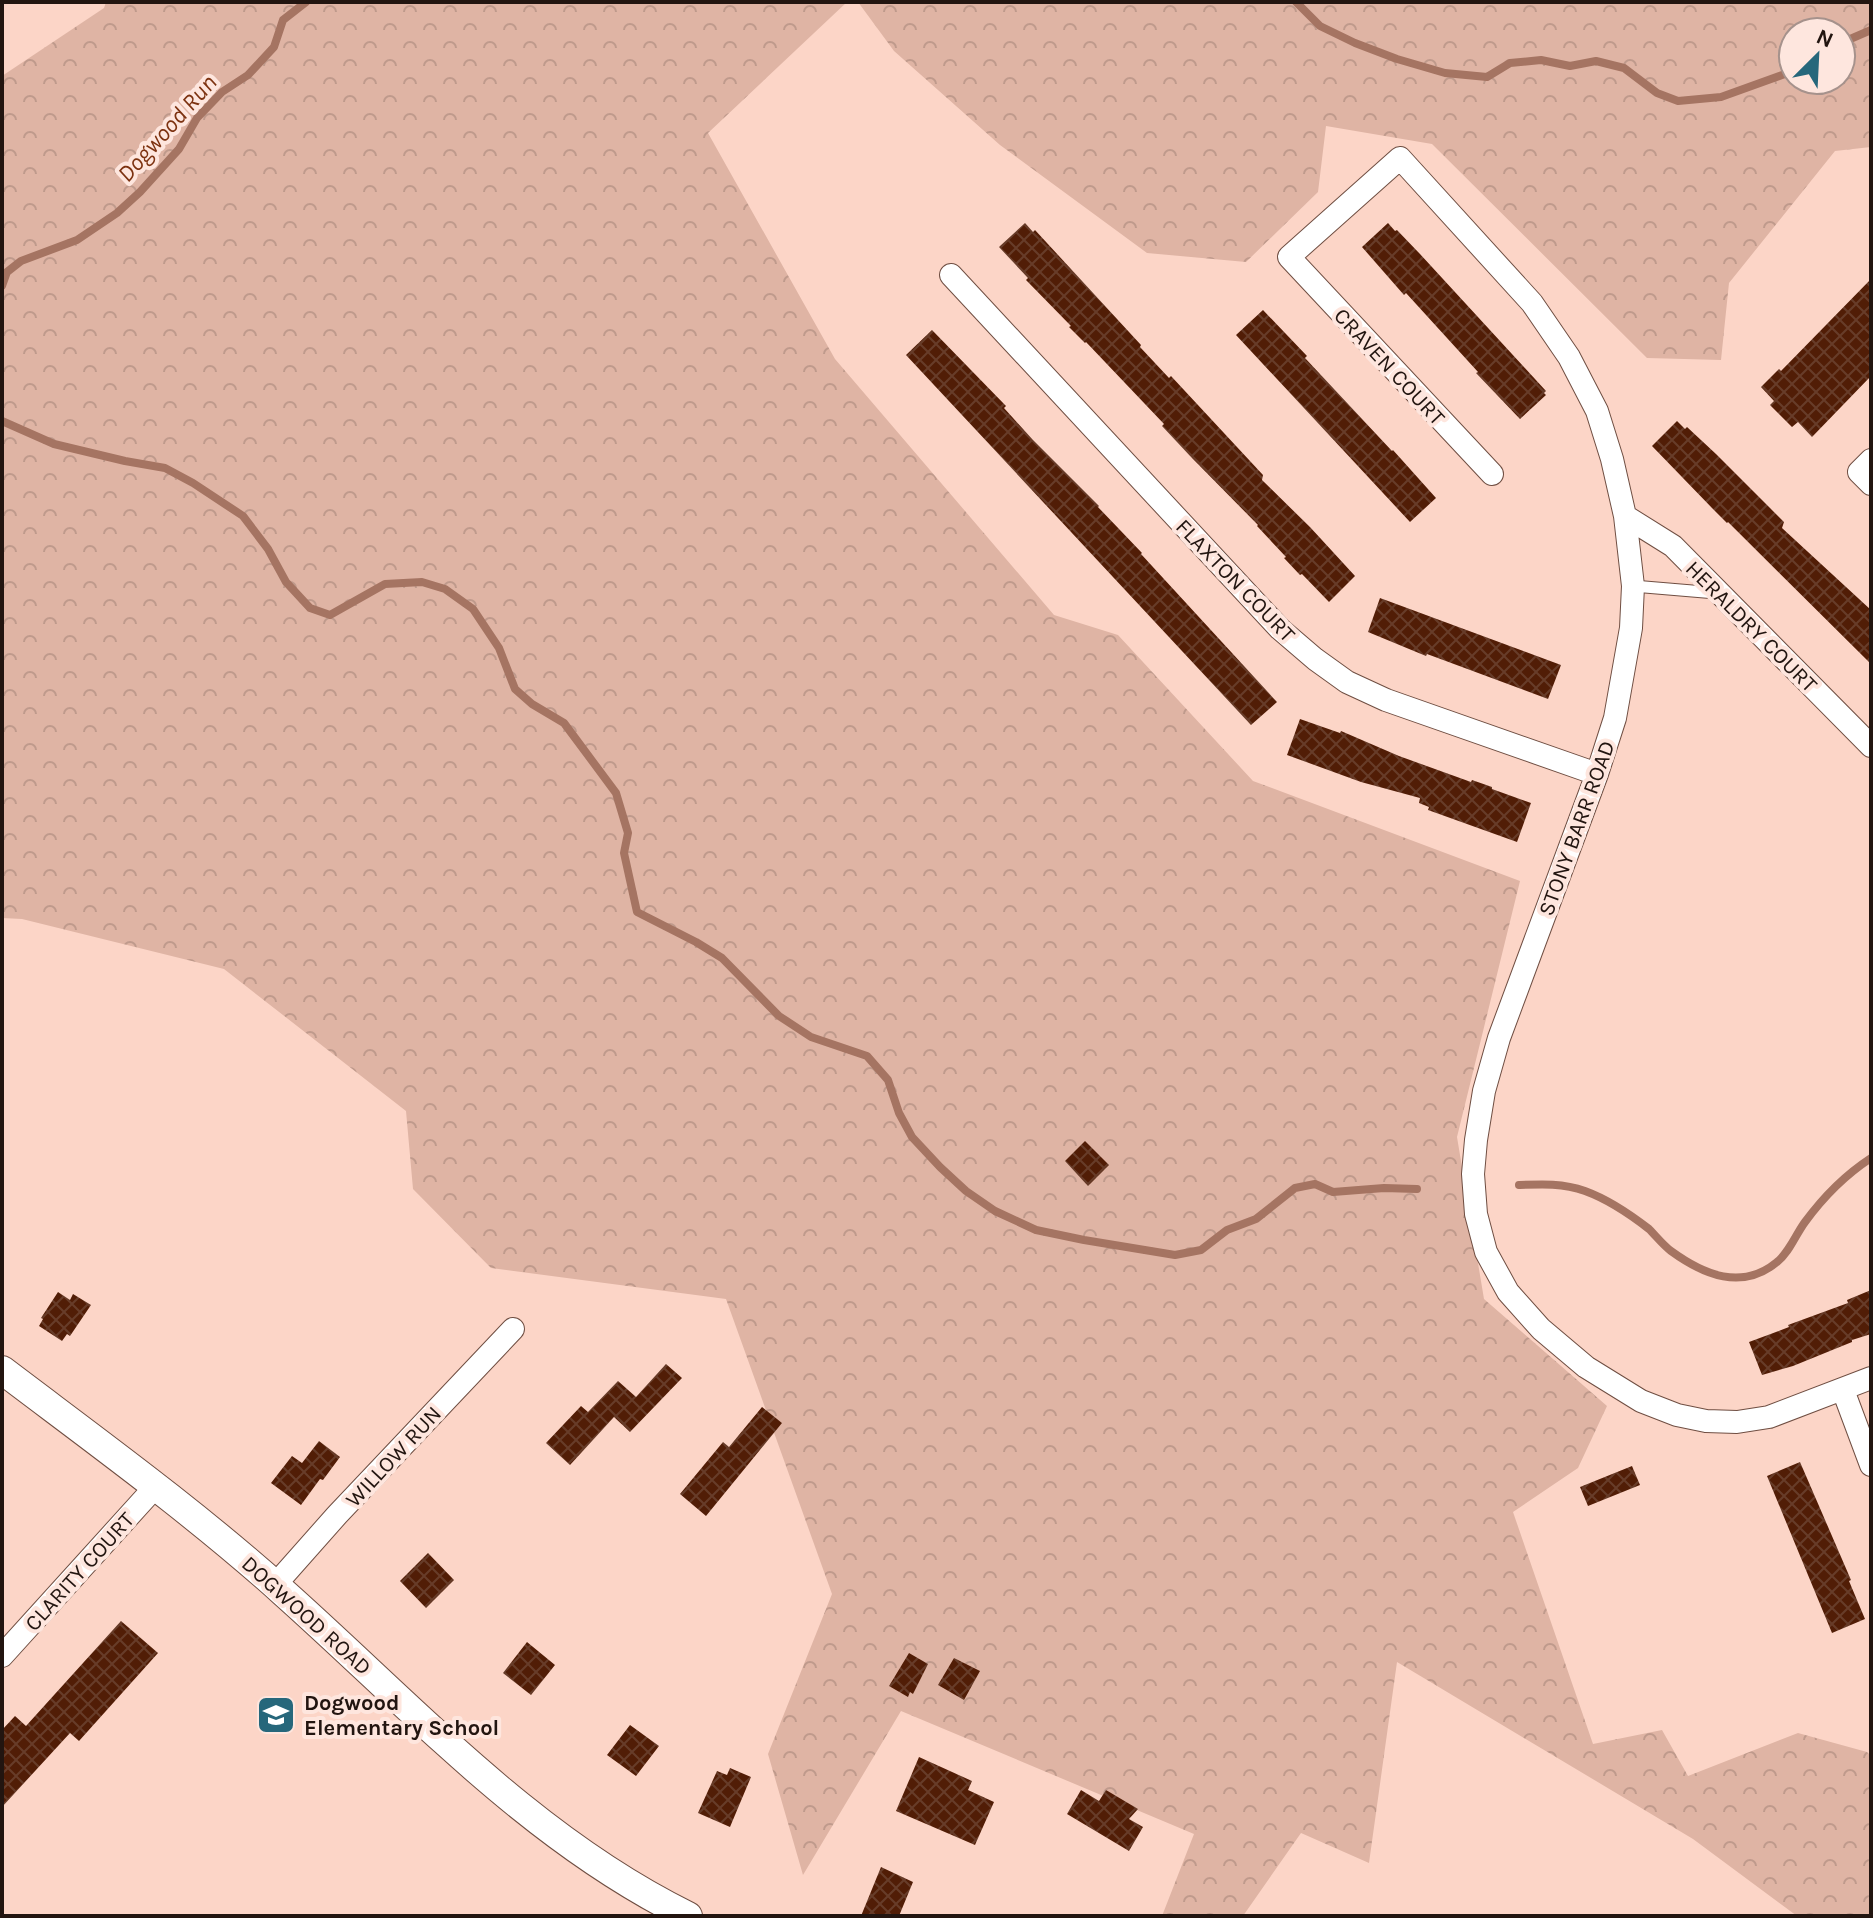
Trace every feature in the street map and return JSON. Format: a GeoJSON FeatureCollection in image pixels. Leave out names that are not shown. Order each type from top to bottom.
{"type":"FeatureCollection","features":[{"type":"Feature","properties":{"kind":"street","name":"STONY BARR ROAD"},"geometry":{"type":"LineString","coordinates":[[1289,257],[1400,158],[1532,303],[1569,357],[1597,411],[1625,516],[1633,586],[1631,628],[1615,718],[1499,1038],[1484,1091],[1473,1174],[1476,1214],[1486,1252],[1508,1292],[1541,1329],[1586,1367],[1641,1401],[1677,1415],[1706,1421],[1737,1422],[1769,1417],[1871,1378]]}},
{"type":"Feature","properties":{"kind":"street","name":"CRAVEN COURT"},"geometry":{"type":"LineString","coordinates":[[1289,257],[1492,474]]}},
{"type":"Feature","properties":{"kind":"street","name":"FLAXTON COURT"},"geometry":{"type":"LineString","coordinates":[[951,275],[1280,629],[1315,659],[1347,682],[1386,700],[1597,774]]}},
{"type":"Feature","properties":{"kind":"street"},"geometry":{"type":"LineString","coordinates":[[1871,460],[1859,472],[1871,484]]}},
{"type":"Feature","properties":{"kind":"street","name":"HERALDRY COURT"},"geometry":{"type":"LineString","coordinates":[[1625,516],[1673,546],[1871,746]]}},
{"type":"Feature","properties":{"kind":"street","name":"WILLOW RUN"},"geometry":{"type":"LineString","coordinates":[[275,1585],[513,1329]]}},
{"type":"Feature","properties":{"kind":"street","name":"DOGWOOD ROAD"},"geometry":{"type":"LineString","coordinates":[[2,1370],[156,1486],[275,1585],[536,1821],[617,1877],[688,1916]]}},
{"type":"Feature","properties":{"kind":"street"},"geometry":{"type":"LineString","coordinates":[[1843,1390],[1871,1465]]}},
{"type":"Feature","properties":{"kind":"street","name":"CLARITY COURT"},"geometry":{"type":"LineString","coordinates":[[2,1655],[156,1486]]}},
{"type":"Feature","properties":{"kind":"lane"},"geometry":{"type":"LineString","coordinates":[[1633,586],[1721,594]]}},
{"type":"Feature","properties":{"kind":"green space"},"geometry":{"type":"Polygon","coordinates":[[[106,2],[847,2],[708,133],[835,359],[1054,615],[1118,635],[1253,781],[1520,881],[1457,1137],[1484,1299],[1607,1406],[1578,1468],[1513,1512],[1593,1744],[1662,1730],[1688,1776],[1798,1733],[1867,1752],[1871,1756],[1871,1916],[1797,1916],[1693,1839],[1397,1662],[1369,1863],[1301,1833],[1243,1916],[1162,1916],[1194,1834],[901,1711],[803,1875],[768,1754],[832,1594],[726,1299],[491,1268],[413,1189],[406,1111],[224,969],[22,919],[2,918],[2,76],[104,8],[106,2]]]}},
{"type":"Feature","properties":{"kind":"green space"},"geometry":{"type":"Polygon","coordinates":[[[858,2],[1871,2],[1871,147],[1835,151],[1729,283],[1721,360],[1647,358],[1432,144],[1326,126],[1318,192],[1246,262],[1147,253],[1000,145],[894,51],[858,2]]]}},
{"type":"Feature","properties":{"kind":"building"},"geometry":{"type":"Polygon","coordinates":[[[1025,223],[1033,232],[1035,230],[1140,347],[1263,475],[1262,480],[1355,576],[1329,602],[1300,575],[1258,525],[1162,426],[1164,424],[1069,327],[999,247],[1025,223]]]}},
{"type":"Feature","properties":{"kind":"building"},"geometry":{"type":"Polygon","coordinates":[[[1388,223],[1546,391],[1546,395],[1520,419],[1362,247],[1388,223]]]}},
{"type":"Feature","properties":{"kind":"building"},"geometry":{"type":"Polygon","coordinates":[[[1871,279],[1871,376],[1812,437],[1798,422],[1792,427],[1770,405],[1774,401],[1761,387],[1779,369],[1781,371],[1871,279]]]}},
{"type":"Feature","properties":{"kind":"building"},"geometry":{"type":"Polygon","coordinates":[[[1263,310],[1436,498],[1410,522],[1236,335],[1263,310]]]}},
{"type":"Feature","properties":{"kind":"building"},"geometry":{"type":"Polygon","coordinates":[[[932,330],[1006,406],[1004,408],[1033,440],[1099,506],[1277,702],[1251,725],[906,355],[932,330]]]}},
{"type":"Feature","properties":{"kind":"building"},"geometry":{"type":"Polygon","coordinates":[[[1677,421],[1716,454],[1784,522],[1782,528],[1871,610],[1871,664],[1652,446],[1677,421]]]}},
{"type":"Feature","properties":{"kind":"building"},"geometry":{"type":"Polygon","coordinates":[[[1380,598],[1561,665],[1548,699],[1368,632],[1380,598]]]}},
{"type":"Feature","properties":{"kind":"building"},"geometry":{"type":"Polygon","coordinates":[[[1300,719],[1341,731],[1399,756],[1531,803],[1517,842],[1428,810],[1429,807],[1419,803],[1420,798],[1361,782],[1287,755],[1300,719]]]}},
{"type":"Feature","properties":{"kind":"building"},"geometry":{"type":"Polygon","coordinates":[[[1085,1141],[1109,1165],[1088,1186],[1065,1161],[1085,1141]]]}},
{"type":"Feature","properties":{"kind":"building"},"geometry":{"type":"Polygon","coordinates":[[[1871,1290],[1871,1334],[1793,1366],[1762,1375],[1749,1342],[1848,1303],[1847,1300],[1871,1290]]]}},
{"type":"Feature","properties":{"kind":"building"},"geometry":{"type":"Polygon","coordinates":[[[58,1292],[70,1300],[73,1294],[91,1305],[70,1336],[67,1334],[62,1341],[39,1326],[58,1292]]]}},
{"type":"Feature","properties":{"kind":"building"},"geometry":{"type":"Polygon","coordinates":[[[666,1364],[682,1378],[630,1432],[614,1417],[570,1465],[546,1443],[581,1406],[588,1412],[618,1381],[636,1397],[666,1364]]]}},
{"type":"Feature","properties":{"kind":"building"},"geometry":{"type":"Polygon","coordinates":[[[762,1407],[782,1423],[706,1516],[680,1494],[723,1442],[729,1447],[762,1407]]]}},
{"type":"Feature","properties":{"kind":"building"},"geometry":{"type":"Polygon","coordinates":[[[319,1441],[340,1457],[301,1505],[271,1483],[292,1456],[302,1463],[319,1441]]]}},
{"type":"Feature","properties":{"kind":"building"},"geometry":{"type":"Polygon","coordinates":[[[1800,1462],[1865,1619],[1832,1633],[1767,1476],[1800,1462]]]}},
{"type":"Feature","properties":{"kind":"building"},"geometry":{"type":"Polygon","coordinates":[[[1632,1466],[1640,1485],[1588,1506],[1580,1487],[1632,1466]]]}},
{"type":"Feature","properties":{"kind":"building"},"geometry":{"type":"Polygon","coordinates":[[[428,1553],[454,1580],[426,1608],[400,1581],[428,1553]]]}},
{"type":"Feature","properties":{"kind":"building"},"geometry":{"type":"Polygon","coordinates":[[[121,1621],[158,1653],[79,1741],[70,1733],[2,1807],[2,1730],[15,1716],[26,1726],[121,1621]]]}},
{"type":"Feature","properties":{"kind":"building"},"geometry":{"type":"Polygon","coordinates":[[[527,1642],[555,1665],[531,1695],[503,1673],[527,1642]]]}},
{"type":"Feature","properties":{"kind":"building"},"geometry":{"type":"Polygon","coordinates":[[[909,1653],[928,1664],[913,1694],[910,1692],[908,1697],[889,1686],[909,1653]]]}},
{"type":"Feature","properties":{"kind":"building"},"geometry":{"type":"Polygon","coordinates":[[[954,1658],[980,1671],[964,1700],[938,1685],[954,1658]]]}},
{"type":"Feature","properties":{"kind":"building"},"geometry":{"type":"Polygon","coordinates":[[[630,1725],[659,1746],[636,1776],[607,1755],[630,1725]]]}},
{"type":"Feature","properties":{"kind":"building"},"geometry":{"type":"Polygon","coordinates":[[[919,1757],[972,1781],[968,1790],[994,1802],[975,1845],[896,1811],[919,1757]]]}},
{"type":"Feature","properties":{"kind":"building"},"geometry":{"type":"Polygon","coordinates":[[[730,1768],[751,1777],[730,1827],[698,1813],[717,1771],[727,1775],[730,1768]]]}},
{"type":"Feature","properties":{"kind":"building"},"geometry":{"type":"Polygon","coordinates":[[[1081,1790],[1099,1801],[1106,1790],[1138,1809],[1129,1819],[1143,1827],[1129,1851],[1067,1814],[1081,1790]]]}},
{"type":"Feature","properties":{"kind":"building"},"geometry":{"type":"Polygon","coordinates":[[[881,1867],[913,1882],[899,1916],[861,1916],[881,1867]]]}},
{"type":"Feature","properties":{"kind":"waterway","name":"Dogwood Run"},"geometry":{"type":"LineString","coordinates":[[2,286],[7,272],[21,261],[77,240],[117,213],[140,192],[179,149],[197,118],[222,92],[248,75],[274,47],[283,20],[306,2]]}},
{"type":"Feature","properties":{"kind":"waterway","name":"Dogwood Run"},"geometry":{"type":"LineString","coordinates":[[1296,2],[1320,26],[1355,43],[1445,73],[1487,77],[1510,63],[1541,60],[1570,66],[1596,61],[1624,68],[1657,93],[1678,101],[1721,97],[1777,77]]}},
{"type":"Feature","properties":{"kind":"waterway","name":"Dogwood Run"},"geometry":{"type":"LineString","coordinates":[[1857,36],[1871,30]]}},
{"type":"Feature","properties":{"kind":"waterway"},"geometry":{"type":"LineString","coordinates":[[2,421],[54,444],[165,468],[193,483],[243,516],[268,549],[286,582],[310,608],[330,615],[385,584],[422,582],[445,589],[473,609],[499,648],[515,689],[532,704],[564,723],[616,793],[628,833],[624,853],[637,912],[722,958],[779,1016],[811,1037],[867,1056],[888,1080],[899,1113],[912,1137],[966,1191],[995,1211],[1036,1230],[1175,1255],[1201,1250],[1227,1230],[1256,1219],[1295,1188],[1315,1184],[1333,1192],[1417,1189]]}},
{"type":"Feature","properties":{"kind":"waterway"},"geometry":{"type":"LineString","coordinates":[[1519,1185],[1561,1185],[1593,1194],[1649,1229],[1684,1260],[1710,1273],[1737,1278],[1764,1271],[1781,1258],[1827,1195],[1871,1158]]}},
{"type":"Feature","properties":{"kind":"place","name":"Dogwood Elementary School"},"geometry":{"type":"Point","coordinates":[276,1715]}}]}
